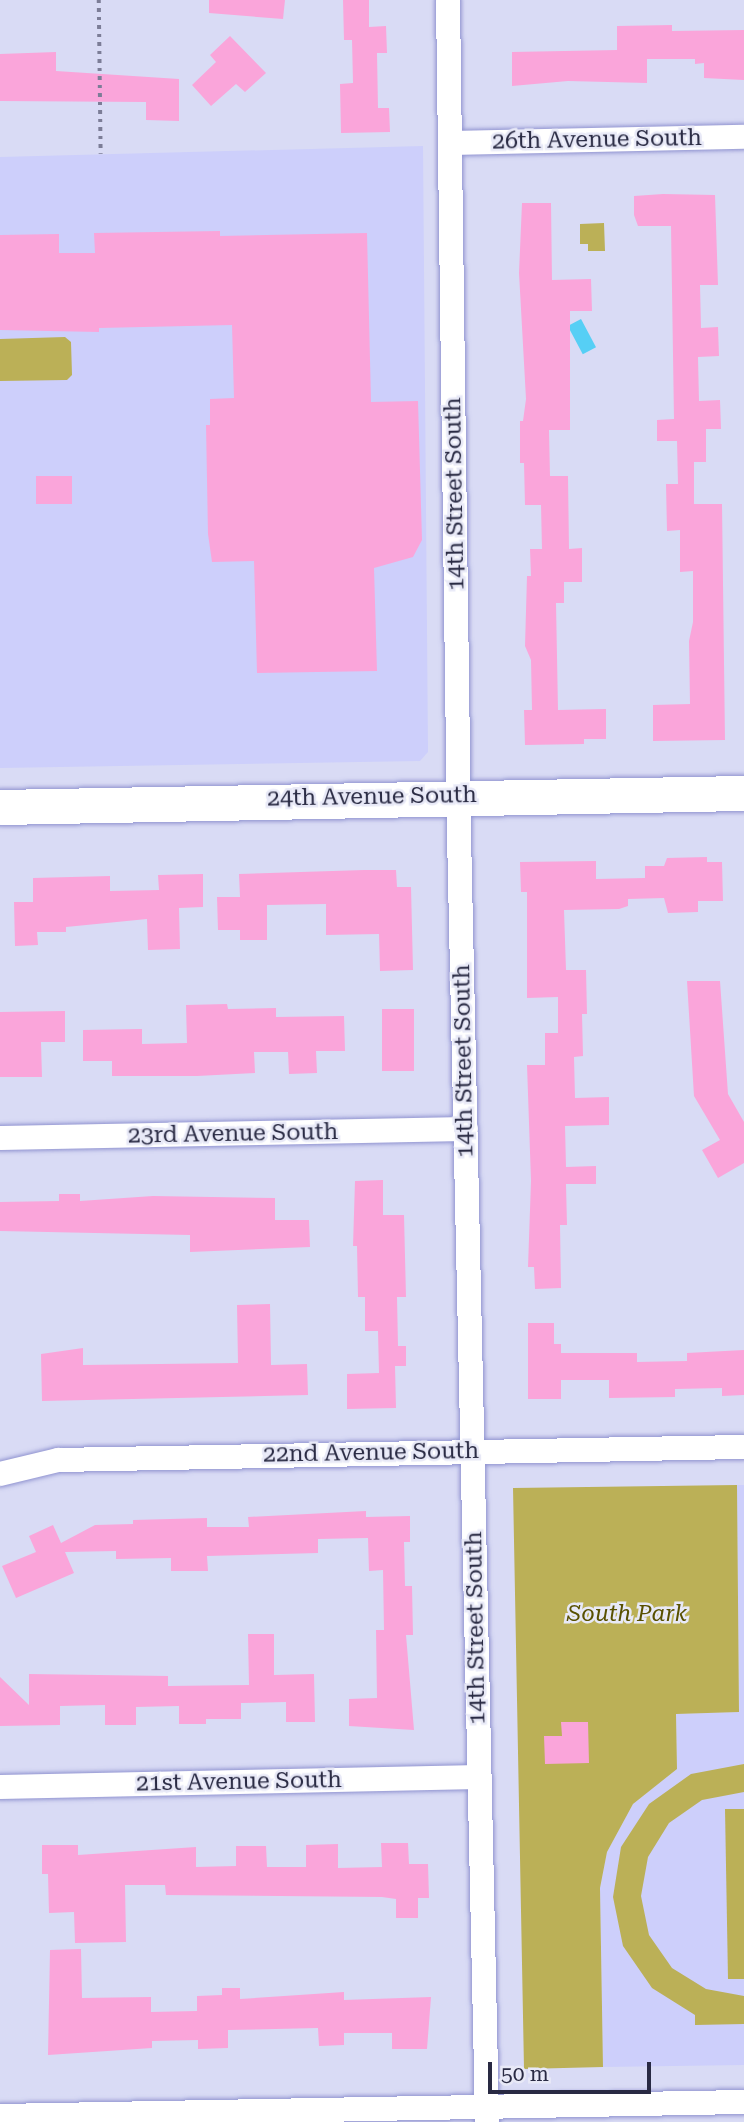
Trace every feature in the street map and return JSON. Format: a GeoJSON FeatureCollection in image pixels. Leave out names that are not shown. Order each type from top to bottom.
{"type":"FeatureCollection","features":[{"type":"Feature","properties":{"kind":"street","name":"14th Street South"},"geometry":{"type":"LineString","coordinates":[[448,0],[459,795],[487,2114]]}},
{"type":"Feature","properties":{"kind":"street","name":"26th Avenue South"},"geometry":{"type":"LineString","coordinates":[[451,143],[744,137]]}},
{"type":"Feature","properties":{"kind":"street","name":"24th Avenue South"},"geometry":{"type":"LineString","coordinates":[[0,807],[459,795],[744,793]]}},
{"type":"Feature","properties":{"kind":"street","name":"23rd Avenue South"},"geometry":{"type":"LineString","coordinates":[[0,1138],[466,1129]]}},
{"type":"Feature","properties":{"kind":"street","name":"22nd Avenue South"},"geometry":{"type":"LineString","coordinates":[[0,1474],[58,1460],[744,1447]]}},
{"type":"Feature","properties":{"kind":"street","name":"21st Avenue South"},"geometry":{"type":"LineString","coordinates":[[0,1787],[479,1777]]}},
{"type":"Feature","properties":{"kind":"street"},"geometry":{"type":"LineString","coordinates":[[0,2116],[116,2119],[487,2114],[744,2102]]}},
{"type":"Feature","properties":{"kind":"path"},"geometry":{"type":"LineString","coordinates":[[99,0],[101,154]]}},
{"type":"Feature","properties":{"kind":"shaded area"},"geometry":{"type":"Polygon","coordinates":[[[423,146],[428,752],[420,761],[0,768],[0,157],[423,146]]]}},
{"type":"Feature","properties":{"kind":"shaded area"},"geometry":{"type":"Polygon","coordinates":[[[581,319],[596,347],[583,354],[568,326],[581,319]]]}},
{"type":"Feature","properties":{"kind":"shaded area"},"geometry":{"type":"Polygon","coordinates":[[[737,1485],[744,1485],[744,2065],[603,2067],[600,1888],[607,1852],[633,1804],[677,1769],[676,1714],[739,1712],[737,1485]]]}},
{"type":"Feature","properties":{"kind":"green space"},"geometry":{"type":"Polygon","coordinates":[[[604,223],[605,251],[588,251],[588,244],[580,244],[580,224],[604,223]]]}},
{"type":"Feature","properties":{"kind":"green space"},"geometry":{"type":"Polygon","coordinates":[[[65,337],[71,342],[72,375],[67,380],[0,381],[0,339],[65,337]]]}},
{"type":"Feature","properties":{"kind":"green space","name":"South Park"},"geometry":{"type":"Polygon","coordinates":[[[737,1485],[739,1712],[676,1714],[677,1769],[633,1804],[607,1852],[600,1888],[603,2067],[524,2069],[513,1488],[737,1485]]]}},
{"type":"Feature","properties":{"kind":"green space"},"geometry":{"type":"Polygon","coordinates":[[[744,1764],[744,1792],[702,1800],[669,1823],[648,1857],[641,1896],[649,1935],[672,1968],[706,1989],[744,1996],[744,2024],[695,2025],[695,2015],[652,1988],[623,1946],[613,1897],[621,1847],[649,1804],[691,1774],[744,1764]]]}},
{"type":"Feature","properties":{"kind":"green space"},"geometry":{"type":"Polygon","coordinates":[[[725,1809],[744,1809],[744,1979],[728,1979],[725,1809]]]}},
{"type":"Feature","properties":{"kind":"building"},"geometry":{"type":"Polygon","coordinates":[[[209,0],[285,0],[283,19],[209,13],[209,0]]]}},
{"type":"Feature","properties":{"kind":"building"},"geometry":{"type":"Polygon","coordinates":[[[343,0],[369,0],[369,27],[386,26],[387,53],[377,53],[378,108],[389,108],[390,132],[341,133],[340,84],[353,83],[352,40],[344,40],[343,0]]]}},
{"type":"Feature","properties":{"kind":"building"},"geometry":{"type":"Polygon","coordinates":[[[672,25],[672,31],[744,30],[744,80],[704,78],[704,63],[695,64],[695,59],[647,59],[647,83],[568,81],[512,86],[512,52],[617,50],[617,26],[672,25]]]}},
{"type":"Feature","properties":{"kind":"building"},"geometry":{"type":"Polygon","coordinates":[[[230,36],[266,73],[245,92],[236,84],[211,106],[192,85],[216,62],[210,55],[230,36]]]}},
{"type":"Feature","properties":{"kind":"building"},"geometry":{"type":"Polygon","coordinates":[[[56,52],[56,71],[179,79],[179,121],[146,120],[146,102],[0,101],[0,54],[56,52]]]}},
{"type":"Feature","properties":{"kind":"building"},"geometry":{"type":"Polygon","coordinates":[[[715,195],[718,285],[700,285],[701,328],[718,327],[719,356],[698,357],[699,401],[720,400],[721,429],[706,429],[706,462],[694,462],[694,504],[722,504],[725,740],[653,741],[653,705],[690,704],[689,641],[693,622],[693,571],[680,572],[680,530],[667,531],[666,484],[678,484],[677,441],[657,441],[657,420],[674,419],[671,226],[638,226],[634,215],[634,196],[715,195]]]}},
{"type":"Feature","properties":{"kind":"building"},"geometry":{"type":"Polygon","coordinates":[[[522,203],[551,203],[552,280],[591,279],[592,311],[570,311],[570,430],[549,430],[550,476],[568,476],[569,549],[582,548],[582,582],[564,582],[564,603],[556,603],[558,710],[606,709],[606,739],[584,739],[584,744],[525,745],[524,710],[532,710],[531,660],[525,646],[527,576],[531,576],[530,549],[542,549],[541,505],[525,505],[524,463],[520,463],[520,421],[523,421],[526,399],[519,273],[522,203]]]}},
{"type":"Feature","properties":{"kind":"building"},"geometry":{"type":"Polygon","coordinates":[[[220,231],[220,236],[367,233],[371,402],[418,401],[422,540],[413,557],[374,568],[377,671],[257,673],[254,561],[212,562],[208,534],[206,425],[210,425],[210,399],[234,398],[232,325],[99,328],[99,332],[0,330],[0,235],[59,234],[59,253],[95,253],[94,233],[220,231]]]}},
{"type":"Feature","properties":{"kind":"building"},"geometry":{"type":"Polygon","coordinates":[[[36,476],[72,476],[72,504],[36,504],[36,476]]]}},
{"type":"Feature","properties":{"kind":"building"},"geometry":{"type":"Polygon","coordinates":[[[707,857],[707,862],[722,862],[723,901],[698,901],[698,912],[668,913],[664,898],[628,899],[628,906],[619,909],[564,910],[566,970],[586,970],[587,1014],[582,1014],[583,1056],[574,1057],[575,1098],[609,1097],[609,1125],[565,1126],[566,1167],[596,1166],[596,1184],[566,1184],[567,1225],[560,1225],[561,1288],[535,1289],[534,1267],[528,1267],[531,1181],[527,1065],[545,1065],[545,1033],[558,1033],[558,997],[527,998],[527,892],[521,892],[520,862],[596,861],[596,879],[645,878],[645,866],[664,866],[667,858],[707,857]]]}},
{"type":"Feature","properties":{"kind":"building"},"geometry":{"type":"Polygon","coordinates":[[[396,870],[397,887],[411,887],[413,970],[380,971],[379,934],[326,935],[326,904],[267,905],[267,940],[240,940],[240,930],[218,930],[217,897],[240,897],[239,874],[396,870]]]}},
{"type":"Feature","properties":{"kind":"building"},"geometry":{"type":"Polygon","coordinates":[[[203,874],[203,907],[179,908],[180,949],[148,950],[147,919],[66,927],[66,932],[37,932],[38,945],[15,946],[14,902],[33,902],[33,878],[110,876],[110,891],[159,890],[158,875],[203,874]]]}},
{"type":"Feature","properties":{"kind":"building"},"geometry":{"type":"Polygon","coordinates":[[[687,981],[720,981],[728,1094],[744,1122],[744,1163],[718,1178],[702,1150],[720,1140],[694,1096],[687,981]]]}},
{"type":"Feature","properties":{"kind":"building"},"geometry":{"type":"Polygon","coordinates":[[[227,1004],[228,1009],[276,1008],[276,1017],[344,1016],[345,1051],[316,1051],[317,1073],[289,1074],[288,1052],[254,1052],[255,1073],[197,1076],[112,1076],[112,1061],[83,1061],[83,1030],[142,1029],[142,1044],[187,1043],[186,1005],[227,1004]]]}},
{"type":"Feature","properties":{"kind":"building"},"geometry":{"type":"Polygon","coordinates":[[[382,1009],[414,1009],[414,1071],[382,1071],[382,1009]]]}},
{"type":"Feature","properties":{"kind":"building"},"geometry":{"type":"Polygon","coordinates":[[[65,1011],[65,1042],[41,1042],[42,1077],[0,1077],[0,1012],[65,1011]]]}},
{"type":"Feature","properties":{"kind":"building"},"geometry":{"type":"Polygon","coordinates":[[[383,1180],[383,1215],[404,1215],[406,1297],[397,1297],[398,1346],[406,1346],[406,1366],[395,1366],[396,1408],[347,1409],[347,1374],[379,1373],[378,1331],[365,1331],[365,1297],[358,1297],[357,1246],[353,1246],[355,1181],[383,1180]]]}},
{"type":"Feature","properties":{"kind":"building"},"geometry":{"type":"Polygon","coordinates":[[[59,1194],[80,1194],[80,1201],[153,1196],[275,1198],[275,1220],[309,1220],[310,1247],[190,1252],[190,1235],[0,1231],[0,1202],[59,1201],[59,1194]]]}},
{"type":"Feature","properties":{"kind":"building"},"geometry":{"type":"Polygon","coordinates":[[[270,1304],[271,1365],[307,1364],[308,1395],[42,1401],[41,1354],[83,1348],[83,1365],[238,1363],[237,1305],[270,1304]]]}},
{"type":"Feature","properties":{"kind":"building"},"geometry":{"type":"Polygon","coordinates":[[[528,1323],[554,1323],[554,1344],[561,1344],[561,1353],[637,1353],[637,1362],[687,1361],[687,1353],[744,1350],[744,1395],[722,1396],[722,1388],[675,1389],[675,1397],[609,1398],[609,1380],[561,1380],[561,1399],[528,1399],[528,1323]]]}},
{"type":"Feature","properties":{"kind":"building"},"geometry":{"type":"Polygon","coordinates":[[[366,1511],[366,1517],[410,1516],[410,1542],[404,1542],[405,1586],[412,1586],[413,1635],[406,1635],[414,1730],[349,1726],[349,1699],[377,1698],[376,1630],[384,1630],[383,1570],[369,1571],[368,1538],[318,1539],[318,1553],[207,1556],[208,1571],[171,1571],[171,1558],[116,1559],[116,1551],[65,1552],[74,1573],[16,1598],[2,1566],[36,1552],[29,1536],[53,1525],[61,1543],[95,1525],[133,1524],[133,1520],[207,1518],[207,1527],[249,1527],[248,1517],[366,1511]]]}},
{"type":"Feature","properties":{"kind":"building"},"geometry":{"type":"Polygon","coordinates":[[[248,1634],[274,1634],[274,1675],[314,1674],[315,1722],[286,1722],[286,1702],[241,1703],[241,1719],[206,1719],[206,1724],[179,1724],[179,1706],[136,1707],[136,1725],[105,1725],[105,1705],[60,1706],[60,1725],[0,1726],[0,1677],[29,1705],[29,1674],[168,1676],[168,1686],[249,1685],[248,1634]]]}},
{"type":"Feature","properties":{"kind":"building"},"geometry":{"type":"Polygon","coordinates":[[[561,1722],[588,1722],[589,1763],[545,1764],[544,1736],[562,1736],[561,1722]]]}},
{"type":"Feature","properties":{"kind":"building"},"geometry":{"type":"Polygon","coordinates":[[[381,1843],[408,1843],[409,1864],[428,1864],[429,1898],[418,1898],[418,1918],[396,1918],[396,1899],[382,1897],[166,1895],[165,1885],[125,1885],[126,1942],[75,1943],[74,1912],[49,1913],[48,1874],[42,1874],[42,1845],[78,1845],[78,1855],[196,1847],[196,1867],[236,1866],[236,1846],[266,1846],[267,1867],[306,1867],[306,1845],[338,1844],[338,1868],[382,1867],[381,1843]]]}},
{"type":"Feature","properties":{"kind":"building"},"geometry":{"type":"Polygon","coordinates":[[[81,1949],[82,1998],[151,1997],[151,2012],[197,2011],[197,1996],[222,1995],[222,1988],[240,1988],[240,1999],[344,1992],[344,2000],[431,1997],[427,2049],[392,2049],[392,2033],[344,2033],[344,2045],[319,2046],[318,2028],[228,2030],[228,2048],[198,2049],[198,2040],[152,2041],[152,2048],[48,2055],[50,1950],[81,1949]]]}}]}
